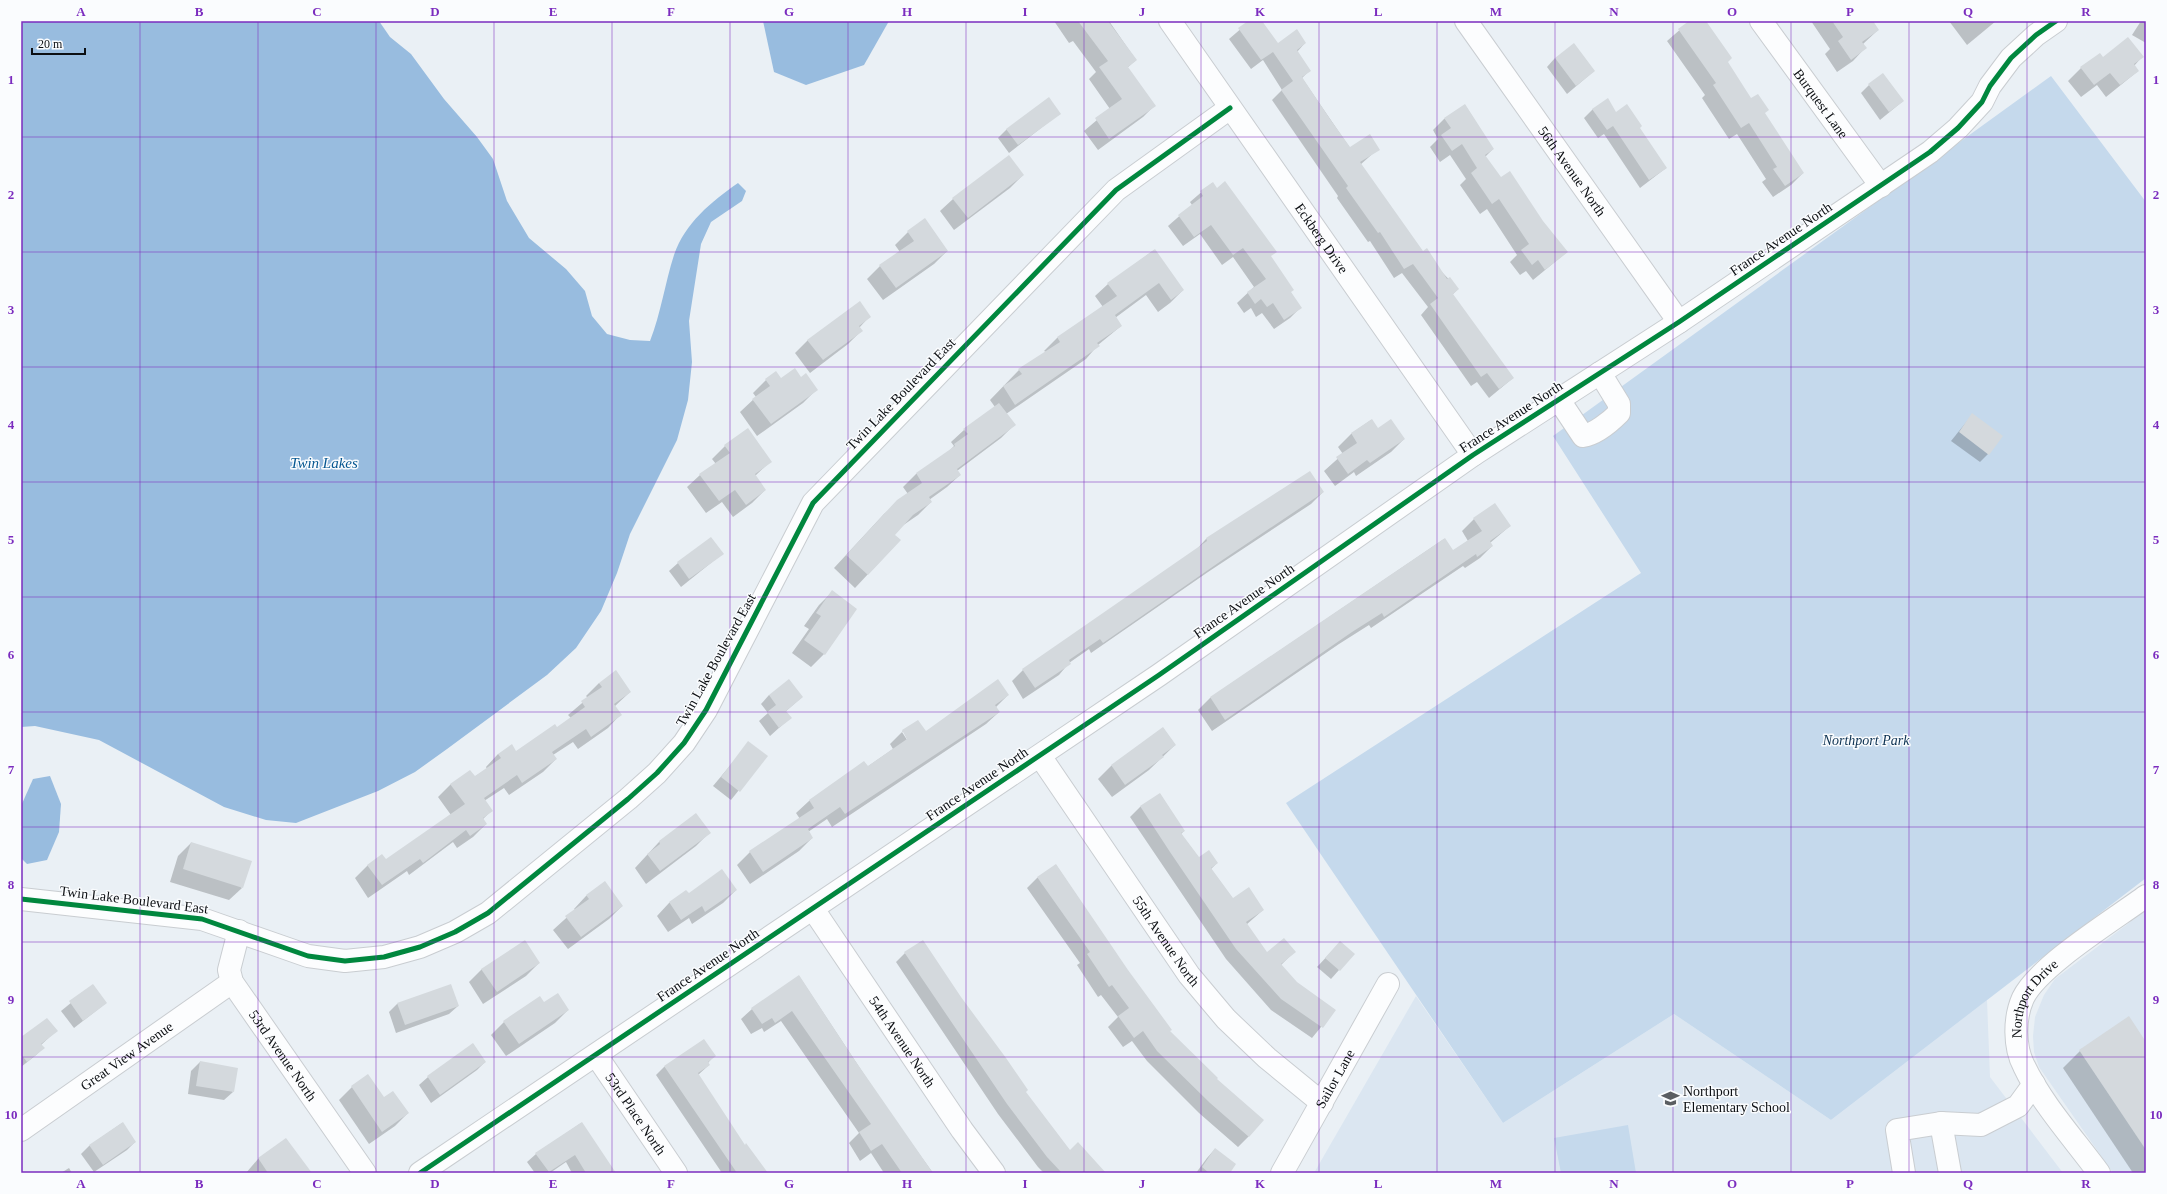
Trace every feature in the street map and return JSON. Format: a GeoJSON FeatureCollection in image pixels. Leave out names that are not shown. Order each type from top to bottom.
{"type":"FeatureCollection","features":[{"type":"Feature","properties":{"kind":"street","name":"Eckberg Drive"},"geometry":{"type":"LineString","coordinates":[[1170,21],[1473,456]]}},
{"type":"Feature","properties":{"kind":"street","name":"56th Avenue North"},"geometry":{"type":"LineString","coordinates":[[1466,21],[1679,322]]}},
{"type":"Feature","properties":{"kind":"street","name":"Burquest Lane"},"geometry":{"type":"LineString","coordinates":[[1761,21],[1881,186]]}},
{"type":"Feature","properties":{"kind":"street","name":"France Avenue North"},"geometry":{"type":"LineString","coordinates":[[420,1173],[1159,675],[1473,456],[1679,322],[1930,152],[1958,128],[1982,102],[1990,86],[2011,58],[2036,35],[2056,21]]}},
{"type":"Feature","properties":{"kind":"street","name":"Twin Lake Boulevard East"},"geometry":{"type":"LineString","coordinates":[[21,899],[202,919],[239,930],[271,944],[308,956],[345,960],[384,957],[420,947],[455,932],[488,913],[622,804],[657,773],[684,742],[706,710],[813,503],[1116,190],[1230,108]]}},
{"type":"Feature","properties":{"kind":"street"},"geometry":{"type":"LineString","coordinates":[[1559,400],[1583,436],[1588,435],[1611,420],[1618,413],[1618,404],[1600,373]]}},
{"type":"Feature","properties":{"kind":"street","name":"55th Avenue North"},"geometry":{"type":"LineString","coordinates":[[1040,756],[1189,975],[1231,1024],[1267,1058],[1322,1102]]}},
{"type":"Feature","properties":{"kind":"street","name":"Northport Drive"},"geometry":{"type":"LineString","coordinates":[[2099,1173],[2034,1084],[2023,1065],[2016,1042],[2018,1020],[2023,999],[2036,980],[2052,965],[2146,896]]}},
{"type":"Feature","properties":{"kind":"street","name":"54th Avenue North"},"geometry":{"type":"LineString","coordinates":[[813,909],[962,1130],[994,1173]]}},
{"type":"Feature","properties":{"kind":"street"},"geometry":{"type":"LineString","coordinates":[[232,982],[229,970],[239,930]]}},
{"type":"Feature","properties":{"kind":"street","name":"Great View Avenue"},"geometry":{"type":"LineString","coordinates":[[21,1130],[232,982]]}},
{"type":"Feature","properties":{"kind":"street","name":"53rd Avenue North"},"geometry":{"type":"LineString","coordinates":[[232,982],[365,1173]]}},
{"type":"Feature","properties":{"kind":"street","name":"Sailor Lane"},"geometry":{"type":"LineString","coordinates":[[1282,1173],[1388,984]]}},
{"type":"Feature","properties":{"kind":"street","name":"53rd Place North"},"geometry":{"type":"LineString","coordinates":[[596,1055],[676,1173]]}},
{"type":"Feature","properties":{"kind":"street"},"geometry":{"type":"LineString","coordinates":[[1904,1173],[1897,1130],[1941,1123],[1981,1125],[2018,1106],[2034,1084]]}},
{"type":"Feature","properties":{"kind":"street"},"geometry":{"type":"LineString","coordinates":[[1941,1123],[1950,1173]]}},
{"type":"Feature","properties":{"kind":"shaded area"},"geometry":{"type":"Polygon","coordinates":[[[2146,910],[2146,1173],[2113,1173],[2039,1067],[2034,1052],[2033,1036],[2035,1017],[2044,995],[2055,979],[2146,910]]]}},
{"type":"Feature","properties":{"kind":"shaded area","name":"Northport Elementary School"},"geometry":{"type":"Polygon","coordinates":[[[1416,996],[1503,1123],[1674,1014],[1831,1120],[1987,1000],[1990,1077],[2063,1173],[1314,1173],[1416,996]]]}},
{"type":"Feature","properties":{"kind":"green space","name":"Northport Park"},"geometry":{"type":"Polygon","coordinates":[[[2051,76],[2146,202],[2146,878],[1831,1120],[1674,1014],[1503,1123],[1286,803],[1641,573],[1553,436],[2051,76]]]}},
{"type":"Feature","properties":{"kind":"green space"},"geometry":{"type":"Polygon","coordinates":[[[1628,1125],[1636,1173],[1561,1173],[1554,1138],[1628,1125]]]}},
{"type":"Feature","properties":{"kind":"water","name":"Twin Lakes"},"geometry":{"type":"Polygon","coordinates":[[[21,21],[379,21],[390,37],[411,54],[444,99],[477,137],[493,159],[507,201],[529,238],[566,269],[585,291],[592,316],[607,334],[630,340],[650,341],[674,255],[679,243],[692,223],[718,198],[738,183],[746,191],[742,201],[711,222],[701,244],[689,321],[692,362],[688,400],[677,440],[630,534],[617,573],[601,611],[576,648],[547,675],[415,772],[378,791],[296,823],[266,820],[224,807],[99,740],[35,726],[21,727],[21,21]]]}},
{"type":"Feature","properties":{"kind":"water"},"geometry":{"type":"Polygon","coordinates":[[[763,21],[889,21],[864,65],[806,85],[774,72],[763,21]]]}},
{"type":"Feature","properties":{"kind":"water"},"geometry":{"type":"Polygon","coordinates":[[[50,776],[61,804],[59,832],[47,860],[27,864],[21,858],[21,806],[33,779],[50,776]]]}},
{"type":"Feature","properties":{"kind":"building"},"geometry":{"type":"Polygon","coordinates":[[[1078,21],[1108,21],[1137,60],[1128,67],[1156,106],[1109,139],[1095,118],[1122,99],[1099,67],[1108,61],[1078,21]]]}},
{"type":"Feature","properties":{"kind":"building"},"geometry":{"type":"Polygon","coordinates":[[[1248,21],[1262,21],[1278,43],[1297,29],[1306,43],[1297,50],[1311,71],[1302,77],[1330,119],[1350,147],[1370,134],[1380,150],[1360,162],[1423,251],[1427,248],[1447,279],[1450,277],[1459,289],[1453,294],[1514,378],[1499,389],[1487,373],[1481,377],[1430,304],[1438,298],[1413,264],[1404,269],[1380,232],[1378,233],[1346,188],[1348,186],[1281,90],[1293,81],[1273,52],[1261,60],[1238,28],[1248,21]]]}},
{"type":"Feature","properties":{"kind":"building"},"geometry":{"type":"Polygon","coordinates":[[[1689,21],[1706,21],[1732,58],[1728,62],[1751,98],[1758,94],[1769,110],[1765,113],[1804,173],[1785,186],[1773,169],[1777,167],[1749,123],[1741,128],[1713,85],[1716,83],[1678,29],[1689,21]]]}},
{"type":"Feature","properties":{"kind":"building"},"geometry":{"type":"Polygon","coordinates":[[[1832,21],[1873,21],[1879,30],[1862,42],[1867,48],[1851,60],[1838,41],[1843,37],[1832,21]]]}},
{"type":"Feature","properties":{"kind":"building"},"geometry":{"type":"Polygon","coordinates":[[[2128,37],[2144,57],[2134,64],[2139,71],[2120,85],[2110,73],[2094,85],[2080,67],[2100,53],[2103,57],[2128,37]]]}},
{"type":"Feature","properties":{"kind":"building"},"geometry":{"type":"Polygon","coordinates":[[[1574,43],[1595,71],[1576,86],[1555,58],[1574,43]]]}},
{"type":"Feature","properties":{"kind":"building"},"geometry":{"type":"Polygon","coordinates":[[[1883,73],[1904,101],[1889,112],[1868,84],[1883,73]]]}},
{"type":"Feature","properties":{"kind":"building"},"geometry":{"type":"Polygon","coordinates":[[[1049,97],[1061,114],[1018,145],[1006,129],[1049,97]]]}},
{"type":"Feature","properties":{"kind":"building"},"geometry":{"type":"Polygon","coordinates":[[[1608,98],[1616,112],[1627,104],[1642,126],[1640,128],[1667,168],[1649,180],[1613,126],[1607,130],[1592,109],[1608,98]]]}},
{"type":"Feature","properties":{"kind":"building"},"geometry":{"type":"Polygon","coordinates":[[[1465,104],[1494,149],[1485,155],[1501,177],[1510,171],[1543,221],[1568,252],[1545,270],[1538,260],[1532,265],[1521,250],[1529,244],[1499,199],[1492,204],[1471,173],[1477,168],[1462,144],[1452,151],[1441,135],[1451,128],[1444,118],[1465,104]]]}},
{"type":"Feature","properties":{"kind":"building"},"geometry":{"type":"Polygon","coordinates":[[[1009,155],[1024,175],[968,218],[952,198],[1009,155]]]}},
{"type":"Feature","properties":{"kind":"building"},"geometry":{"type":"Polygon","coordinates":[[[1225,181],[1277,252],[1271,256],[1294,290],[1291,292],[1302,308],[1284,320],[1273,303],[1267,307],[1261,299],[1255,304],[1247,292],[1266,279],[1243,248],[1233,255],[1211,225],[1194,237],[1178,215],[1203,196],[1200,191],[1213,182],[1217,188],[1225,181]]]}},
{"type":"Feature","properties":{"kind":"building"},"geometry":{"type":"Polygon","coordinates":[[[925,218],[948,251],[896,288],[879,265],[914,241],[907,231],[925,218]]]}},
{"type":"Feature","properties":{"kind":"building"},"geometry":{"type":"Polygon","coordinates":[[[1155,249],[1184,290],[1171,300],[1159,283],[1115,315],[1122,326],[1097,343],[1100,346],[1015,405],[1003,386],[1022,374],[1018,369],[1060,342],[1057,337],[1117,296],[1107,283],[1155,249]]]}},
{"type":"Feature","properties":{"kind":"building"},"geometry":{"type":"Polygon","coordinates":[[[860,301],[871,317],[859,326],[863,331],[823,360],[807,340],[860,301]]]}},
{"type":"Feature","properties":{"kind":"building"},"geometry":{"type":"Polygon","coordinates":[[[795,368],[801,377],[806,373],[818,390],[771,424],[752,399],[770,386],[765,379],[776,371],[781,378],[795,368]]]}},
{"type":"Feature","properties":{"kind":"building"},"geometry":{"type":"Polygon","coordinates":[[[999,403],[1016,425],[957,469],[961,475],[929,497],[932,502],[913,515],[895,535],[901,540],[868,575],[846,555],[897,500],[922,483],[916,473],[955,446],[954,444],[968,434],[963,429],[999,403]]]}},
{"type":"Feature","properties":{"kind":"building"},"geometry":{"type":"Polygon","coordinates":[[[1972,413],[2003,436],[1989,455],[1959,432],[1972,413]]]}},
{"type":"Feature","properties":{"kind":"building"},"geometry":{"type":"Polygon","coordinates":[[[1372,419],[1378,428],[1391,419],[1405,439],[1370,463],[1367,460],[1348,474],[1336,457],[1357,443],[1351,433],[1372,419]]]}},
{"type":"Feature","properties":{"kind":"building"},"geometry":{"type":"Polygon","coordinates":[[[748,428],[772,462],[755,474],[766,490],[746,505],[735,490],[719,501],[699,474],[730,453],[724,445],[748,428]]]}},
{"type":"Feature","properties":{"kind":"building"},"geometry":{"type":"Polygon","coordinates":[[[1310,471],[1324,492],[1103,643],[1100,639],[1069,660],[1071,664],[1035,688],[1022,669],[1207,541],[1206,538],[1310,471]]]}},
{"type":"Feature","properties":{"kind":"building"},"geometry":{"type":"Polygon","coordinates":[[[1495,503],[1511,526],[1490,541],[1493,546],[1477,557],[1476,554],[1384,617],[1382,613],[1352,632],[1225,720],[1210,697],[1445,538],[1453,550],[1482,531],[1473,518],[1495,503]]]}},
{"type":"Feature","properties":{"kind":"building"},"geometry":{"type":"Polygon","coordinates":[[[711,537],[724,554],[689,579],[677,562],[711,537]]]}},
{"type":"Feature","properties":{"kind":"building"},"geometry":{"type":"Polygon","coordinates":[[[832,590],[857,609],[825,655],[804,640],[821,616],[816,613],[832,590]]]}},
{"type":"Feature","properties":{"kind":"building"},"geometry":{"type":"Polygon","coordinates":[[[616,670],[631,692],[614,704],[622,715],[591,737],[586,729],[552,752],[557,759],[522,783],[517,775],[484,798],[493,811],[483,818],[487,824],[470,836],[466,830],[423,863],[420,859],[382,885],[367,865],[382,854],[386,859],[465,804],[450,784],[470,770],[475,776],[501,758],[498,754],[512,744],[516,751],[555,724],[557,727],[585,707],[581,701],[602,687],[599,683],[616,670]]]}},
{"type":"Feature","properties":{"kind":"building"},"geometry":{"type":"Polygon","coordinates":[[[789,679],[803,697],[786,711],[792,718],[779,728],[767,712],[776,705],[769,695],[789,679]]]}},
{"type":"Feature","properties":{"kind":"building"},"geometry":{"type":"Polygon","coordinates":[[[998,679],[1009,695],[995,705],[1000,712],[845,814],[840,807],[808,829],[813,838],[763,872],[749,851],[814,808],[809,800],[864,761],[868,766],[907,739],[902,730],[918,720],[926,731],[998,679]]]}},
{"type":"Feature","properties":{"kind":"building"},"geometry":{"type":"Polygon","coordinates":[[[1163,727],[1176,745],[1162,755],[1164,757],[1125,785],[1111,765],[1163,727]]]}},
{"type":"Feature","properties":{"kind":"building"},"geometry":{"type":"Polygon","coordinates":[[[748,741],[768,756],[740,792],[721,777],[748,741]]]}},
{"type":"Feature","properties":{"kind":"building"},"geometry":{"type":"Polygon","coordinates":[[[1160,793],[1185,831],[1181,833],[1199,857],[1209,850],[1218,863],[1211,868],[1233,898],[1249,887],[1264,910],[1246,922],[1267,952],[1284,938],[1296,952],[1281,964],[1297,982],[1336,1010],[1323,1028],[1281,999],[1236,949],[1140,806],[1160,793]]]}},
{"type":"Feature","properties":{"kind":"building"},"geometry":{"type":"Polygon","coordinates":[[[696,813],[711,833],[660,871],[647,854],[660,844],[659,841],[696,813]]]}},
{"type":"Feature","properties":{"kind":"building"},"geometry":{"type":"Polygon","coordinates":[[[191,842],[252,861],[243,888],[183,869],[191,842]]]}},
{"type":"Feature","properties":{"kind":"building"},"geometry":{"type":"Polygon","coordinates":[[[1056,864],[1128,970],[1172,1030],[1170,1031],[1218,1078],[1217,1079],[1264,1120],[1249,1137],[1210,1103],[1157,1051],[1143,1031],[1134,1038],[1118,1016],[1129,1008],[1112,985],[1109,987],[1087,954],[1090,952],[1037,877],[1056,864]]]}},
{"type":"Feature","properties":{"kind":"building"},"geometry":{"type":"Polygon","coordinates":[[[722,869],[737,890],[705,912],[702,906],[681,920],[669,902],[686,890],[689,893],[722,869]]]}},
{"type":"Feature","properties":{"kind":"building"},"geometry":{"type":"Polygon","coordinates":[[[605,881],[623,906],[581,937],[565,916],[589,899],[586,895],[605,881]]]}},
{"type":"Feature","properties":{"kind":"building"},"geometry":{"type":"Polygon","coordinates":[[[525,940],[540,963],[497,992],[481,969],[525,940]]]}},
{"type":"Feature","properties":{"kind":"building"},"geometry":{"type":"Polygon","coordinates":[[[923,940],[961,997],[1028,1090],[1026,1092],[1070,1150],[1078,1142],[1106,1173],[1062,1173],[1047,1157],[1007,1104],[904,952],[923,940]]]}},
{"type":"Feature","properties":{"kind":"building"},"geometry":{"type":"Polygon","coordinates":[[[1340,941],[1355,954],[1340,971],[1325,958],[1340,941]]]}},
{"type":"Feature","properties":{"kind":"building"},"geometry":{"type":"Polygon","coordinates":[[[799,975],[854,1059],[933,1173],[902,1173],[882,1144],[871,1151],[859,1132],[871,1124],[792,1011],[775,1023],[772,1018],[762,1024],[751,1008],[799,975]]]}},
{"type":"Feature","properties":{"kind":"building"},"geometry":{"type":"Polygon","coordinates":[[[93,984],[107,1003],[83,1021],[69,1001],[93,984]]]}},
{"type":"Feature","properties":{"kind":"building"},"geometry":{"type":"Polygon","coordinates":[[[451,984],[459,1006],[405,1025],[397,1003],[451,984]]]}},
{"type":"Feature","properties":{"kind":"building"},"geometry":{"type":"Polygon","coordinates":[[[558,993],[569,1010],[519,1044],[503,1021],[540,996],[544,1002],[558,993]]]}},
{"type":"Feature","properties":{"kind":"building"},"geometry":{"type":"Polygon","coordinates":[[[2129,1016],[2146,1042],[2146,1150],[2079,1050],[2129,1016]]]}},
{"type":"Feature","properties":{"kind":"building"},"geometry":{"type":"Polygon","coordinates":[[[47,1018],[58,1031],[41,1044],[45,1048],[27,1062],[21,1054],[21,1037],[47,1018]]]}},
{"type":"Feature","properties":{"kind":"building"},"geometry":{"type":"Polygon","coordinates":[[[704,1039],[716,1056],[708,1062],[710,1065],[698,1073],[745,1145],[746,1143],[768,1173],[737,1173],[664,1066],[704,1039]]]}},
{"type":"Feature","properties":{"kind":"building"},"geometry":{"type":"Polygon","coordinates":[[[473,1043],[486,1062],[440,1095],[427,1076],[473,1043]]]}},
{"type":"Feature","properties":{"kind":"building"},"geometry":{"type":"Polygon","coordinates":[[[200,1061],[238,1068],[234,1092],[196,1086],[200,1061]]]}},
{"type":"Feature","properties":{"kind":"building"},"geometry":{"type":"Polygon","coordinates":[[[368,1074],[384,1097],[393,1091],[409,1113],[382,1132],[351,1086],[368,1074]]]}},
{"type":"Feature","properties":{"kind":"building"},"geometry":{"type":"Polygon","coordinates":[[[123,1122],[136,1142],[103,1165],[89,1145],[123,1122]]]}},
{"type":"Feature","properties":{"kind":"building"},"geometry":{"type":"Polygon","coordinates":[[[582,1122],[616,1173],[586,1173],[575,1155],[549,1172],[535,1153],[582,1122]]]}},
{"type":"Feature","properties":{"kind":"building"},"geometry":{"type":"Polygon","coordinates":[[[286,1138],[312,1173],[268,1173],[258,1158],[286,1138]]]}},
{"type":"Feature","properties":{"kind":"building"},"geometry":{"type":"Polygon","coordinates":[[[1215,1148],[1236,1164],[1230,1173],[1209,1173],[1202,1167],[1215,1148]]]}},
{"type":"Feature","properties":{"kind":"cycle path"},"geometry":{"type":"LineString","coordinates":[[420,1173],[1159,675],[1473,455],[1679,322],[1930,152],[1958,128],[1982,102],[1990,86],[2011,58],[2036,35],[2056,21]]}},
{"type":"Feature","properties":{"kind":"cycle path"},"geometry":{"type":"LineString","coordinates":[[21,899],[202,919],[308,956],[345,961],[384,957],[420,947],[455,932],[488,913],[628,799],[657,773],[684,743],[706,710],[813,503],[1116,190],[1230,108]]}},
{"type":"Feature","properties":{"kind":"place","name":"Northport Elementary School"},"geometry":{"type":"Point","coordinates":[1670,1099]}}]}
